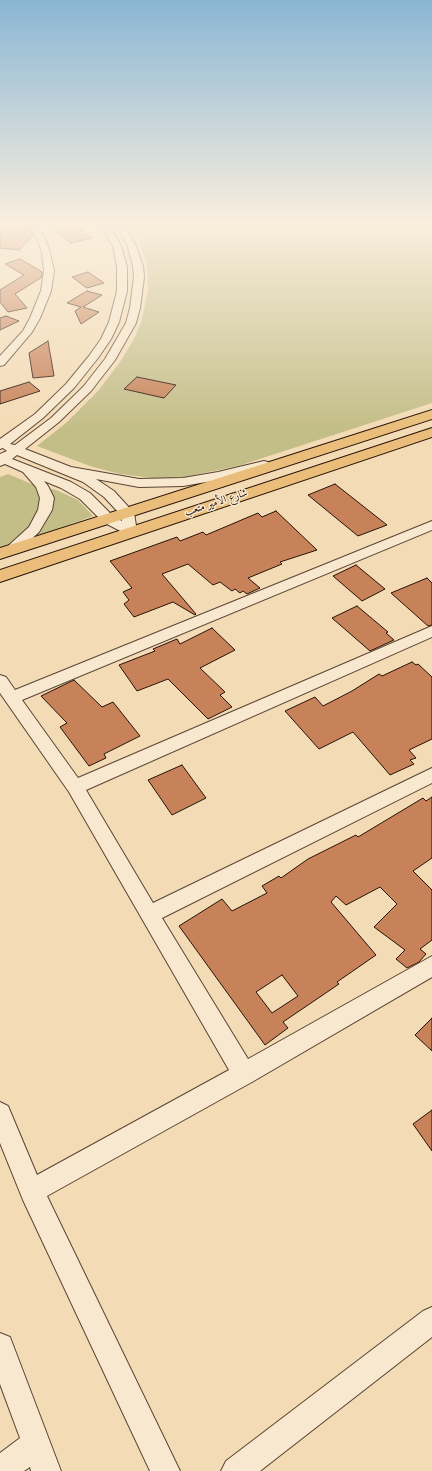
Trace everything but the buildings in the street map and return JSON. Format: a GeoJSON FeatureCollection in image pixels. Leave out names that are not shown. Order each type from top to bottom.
{"type":"FeatureCollection","features":[{"type":"Feature","properties":{"kind":"main road","name":"شارع الأمير متعب"},"geometry":{"type":"LineString","coordinates":[[6,551],[432,414]]}},
{"type":"Feature","properties":{"kind":"main road","name":"شارع الأمير متعب"},"geometry":{"type":"LineString","coordinates":[[0,576],[431,434]]}},
{"type":"Feature","properties":{"kind":"street"},"geometry":{"type":"LineString","coordinates":[[0,363],[27,332],[35,318],[45,293]]}},
{"type":"Feature","properties":{"kind":"street"},"geometry":{"type":"LineString","coordinates":[[0,444],[39,416],[70,386],[93,358],[106,339],[114,322],[122,293]]}},
{"type":"Feature","properties":{"kind":"street"},"geometry":{"type":"LineString","coordinates":[[1,460],[17,450],[56,420],[87,389],[110,360],[131,323],[137,293]]}},
{"type":"Feature","properties":{"kind":"street"},"geometry":{"type":"LineString","coordinates":[[0,444],[68,470],[91,477],[139,483],[183,482],[218,476],[298,457]]}},
{"type":"Feature","properties":{"kind":"street"},"geometry":{"type":"LineString","coordinates":[[1,460],[24,467],[66,485],[85,496],[108,519],[130,532]]}},
{"type":"Feature","properties":{"kind":"street"},"geometry":{"type":"LineString","coordinates":[[6,551],[34,529],[45,510],[47,498],[42,486],[24,467]]}},
{"type":"Feature","properties":{"kind":"street"},"geometry":{"type":"LineString","coordinates":[[91,477],[127,513],[130,532]]}},
{"type":"Feature","properties":{"kind":"street"},"geometry":{"type":"LineString","coordinates":[[11,698],[428,531]]}},
{"type":"Feature","properties":{"kind":"street"},"geometry":{"type":"LineString","coordinates":[[75,787],[432,631]]}},
{"type":"Feature","properties":{"kind":"street"},"geometry":{"type":"LineString","coordinates":[[0,681],[75,787],[244,1074]]}},
{"type":"Feature","properties":{"kind":"street"},"geometry":{"type":"LineString","coordinates":[[149,915],[432,775]]}},
{"type":"Feature","properties":{"kind":"street"},"geometry":{"type":"LineString","coordinates":[[32,1191],[244,1074],[432,966]]}},
{"type":"Feature","properties":{"kind":"street"},"geometry":{"type":"LineString","coordinates":[[0,1114],[32,1191],[165,1471]]}},
{"type":"Feature","properties":{"kind":"street"},"geometry":{"type":"LineString","coordinates":[[236,1471],[431,1322]]}},
{"type":"Feature","properties":{"kind":"street"},"geometry":{"type":"LineString","coordinates":[[0,1347],[46,1471]]}},
{"type":"Feature","properties":{"kind":"street"},"geometry":{"type":"LineString","coordinates":[[0,1471],[36,1444]]}},
{"type":"Feature","properties":{"kind":"shaded area"},"geometry":{"type":"Polygon","coordinates":[[[148,293],[432,293],[432,403],[238,466],[179,478],[152,478],[120,474],[90,466],[37,446],[66,423],[98,391],[120,362],[133,341],[141,323],[148,293]]]}},
{"type":"Feature","properties":{"kind":"shaded area"},"geometry":{"type":"Polygon","coordinates":[[[8,474],[34,485],[56,490],[78,500],[93,516],[55,530],[0,547],[0,477],[8,474]]]}}]}
